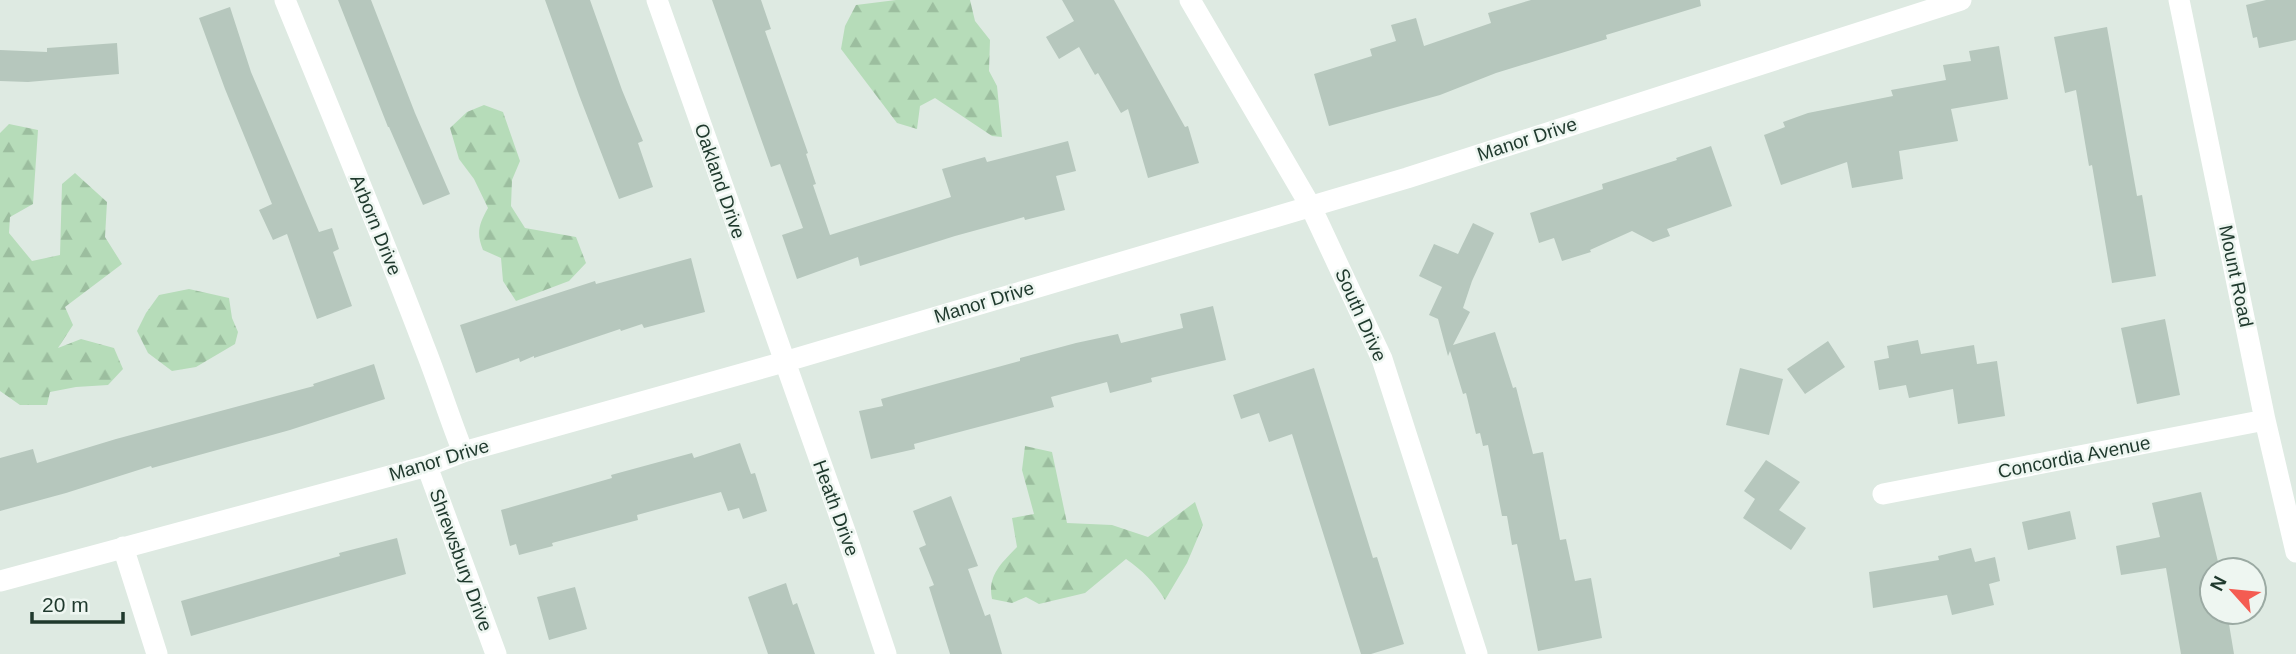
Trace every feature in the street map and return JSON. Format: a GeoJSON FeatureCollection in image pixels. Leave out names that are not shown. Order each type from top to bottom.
{"type":"FeatureCollection","features":[{"type":"Feature","properties":{"kind":"street","name":"Arborn Drive"},"geometry":{"type":"LineString","coordinates":[[285,0],[377,226],[463,452]]}},
{"type":"Feature","properties":{"kind":"street","name":"Oakland Drive"},"geometry":{"type":"LineString","coordinates":[[657,0],[784,362]]}},
{"type":"Feature","properties":{"kind":"street","name":"South Drive"},"geometry":{"type":"LineString","coordinates":[[1190,0],[1311,207],[1381,359],[1477,654]]}},
{"type":"Feature","properties":{"kind":"street","name":"Manor Drive"},"geometry":{"type":"LineString","coordinates":[[0,581],[427,466],[463,452],[784,362],[1311,207],[1961,0]]}},
{"type":"Feature","properties":{"kind":"street","name":"Mount Road"},"geometry":{"type":"LineString","coordinates":[[2179,0],[2265,420],[2296,552]]}},
{"type":"Feature","properties":{"kind":"street","name":"Heath Drive"},"geometry":{"type":"LineString","coordinates":[[784,362],[886,654]]}},
{"type":"Feature","properties":{"kind":"street","name":"Concordia Avenue"},"geometry":{"type":"LineString","coordinates":[[1883,494],[2265,420]]}},
{"type":"Feature","properties":{"kind":"street","name":"Shrewsbury Drive"},"geometry":{"type":"LineString","coordinates":[[427,466],[496,654]]}},
{"type":"Feature","properties":{"kind":"street"},"geometry":{"type":"LineString","coordinates":[[123,547],[158,654]]}},
{"type":"Feature","properties":{"kind":"green space"},"geometry":{"type":"Polygon","coordinates":[[[896,0],[970,0],[975,21],[990,40],[989,71],[997,86],[1002,137],[992,136],[935,98],[920,106],[917,129],[897,123],[841,49],[845,26],[856,5],[896,0]]]}},
{"type":"Feature","properties":{"kind":"green space"},"geometry":{"type":"Polygon","coordinates":[[[484,105],[503,112],[520,161],[512,180],[511,206],[525,228],[576,237],[586,263],[569,281],[516,301],[503,281],[501,258],[483,250],[480,229],[488,208],[474,179],[459,159],[450,128],[467,112],[484,105]]]}},
{"type":"Feature","properties":{"kind":"green space"},"geometry":{"type":"Polygon","coordinates":[[[9,124],[38,130],[33,204],[10,217],[9,233],[32,261],[60,255],[62,184],[75,173],[107,202],[105,237],[122,264],[65,307],[73,325],[58,348],[81,339],[114,348],[123,369],[108,385],[50,392],[47,405],[20,405],[0,391],[0,133],[9,124]]]}},
{"type":"Feature","properties":{"kind":"green space"},"geometry":{"type":"Polygon","coordinates":[[[189,289],[229,298],[232,318],[238,332],[235,344],[196,367],[172,371],[148,353],[137,331],[159,295],[189,289]]]}},
{"type":"Feature","properties":{"kind":"green space"},"geometry":{"type":"Polygon","coordinates":[[[1025,446],[1052,452],[1067,523],[1112,525],[1148,537],[1195,502],[1203,525],[1187,563],[1165,600],[1148,577],[1126,559],[1085,593],[1039,604],[1026,597],[1012,603],[992,599],[994,576],[1017,547],[1012,518],[1034,514],[1022,470],[1025,446]]]}},
{"type":"Feature","properties":{"kind":"building"},"geometry":{"type":"Polygon","coordinates":[[[338,0],[371,0],[450,194],[423,205],[388,127],[338,0]]]}},
{"type":"Feature","properties":{"kind":"building"},"geometry":{"type":"Polygon","coordinates":[[[545,0],[590,0],[643,141],[638,143],[653,187],[619,199],[545,0]]]}},
{"type":"Feature","properties":{"kind":"building"},"geometry":{"type":"Polygon","coordinates":[[[712,0],[761,0],[771,29],[765,31],[808,153],[806,154],[816,184],[813,185],[830,235],[951,197],[942,169],[985,157],[987,162],[1068,141],[1076,171],[1056,176],[1065,210],[1025,220],[1024,217],[860,266],[858,257],[797,279],[782,235],[803,228],[780,164],[771,167],[712,0]]]}},
{"type":"Feature","properties":{"kind":"building"},"geometry":{"type":"Polygon","coordinates":[[[1062,0],[1114,0],[1185,127],[1188,126],[1199,163],[1148,178],[1128,109],[1121,113],[1079,47],[1059,59],[1046,37],[1074,21],[1062,0]]]}},
{"type":"Feature","properties":{"kind":"building"},"geometry":{"type":"Polygon","coordinates":[[[1531,0],[1700,0],[1701,6],[1606,35],[1607,39],[1496,73],[1440,95],[1329,126],[1314,74],[1372,56],[1370,49],[1396,41],[1391,25],[1416,18],[1424,46],[1491,23],[1488,13],[1531,0]]]}},
{"type":"Feature","properties":{"kind":"building"},"geometry":{"type":"Polygon","coordinates":[[[2266,0],[2296,0],[2296,40],[2259,48],[2257,37],[2253,38],[2246,5],[2266,0]]]}},
{"type":"Feature","properties":{"kind":"building"},"geometry":{"type":"Polygon","coordinates":[[[230,7],[251,72],[319,232],[332,228],[339,249],[333,252],[352,306],[317,319],[287,234],[273,240],[259,210],[272,204],[199,18],[230,7]]]}},
{"type":"Feature","properties":{"kind":"building"},"geometry":{"type":"Polygon","coordinates":[[[2107,27],[2137,196],[2142,195],[2156,276],[2112,283],[2076,90],[2065,93],[2054,37],[2107,27]]]}},
{"type":"Feature","properties":{"kind":"building"},"geometry":{"type":"Polygon","coordinates":[[[117,43],[119,74],[28,82],[0,81],[0,50],[47,52],[47,48],[117,43]]]}},
{"type":"Feature","properties":{"kind":"building"},"geometry":{"type":"Polygon","coordinates":[[[1999,46],[2008,99],[1951,109],[1958,141],[1899,151],[1903,179],[1852,188],[1847,162],[1781,185],[1764,135],[1785,127],[1783,122],[1808,113],[1893,96],[1891,90],[1946,80],[1943,65],[1971,61],[1969,51],[1999,46]]]}},
{"type":"Feature","properties":{"kind":"building"},"geometry":{"type":"Polygon","coordinates":[[[1711,146],[1732,206],[1667,229],[1670,236],[1653,242],[1632,231],[1590,250],[1591,252],[1562,261],[1554,238],[1539,243],[1530,213],[1603,189],[1602,184],[1711,146]]]}},
{"type":"Feature","properties":{"kind":"building"},"geometry":{"type":"Polygon","coordinates":[[[1473,223],[1494,233],[1463,308],[1470,312],[1453,345],[1495,332],[1513,388],[1516,387],[1533,454],[1543,452],[1560,540],[1566,539],[1575,581],[1591,578],[1602,638],[1538,651],[1517,544],[1512,545],[1507,516],[1502,516],[1488,445],[1483,446],[1480,433],[1476,434],[1466,393],[1463,394],[1450,351],[1448,356],[1438,319],[1429,315],[1442,287],[1419,276],[1434,244],[1458,254],[1473,223]]]}},
{"type":"Feature","properties":{"kind":"building"},"geometry":{"type":"Polygon","coordinates":[[[691,258],[705,312],[644,328],[642,324],[621,331],[620,329],[534,358],[520,362],[519,358],[476,373],[460,325],[595,281],[596,284],[691,258]]]}},
{"type":"Feature","properties":{"kind":"building"},"geometry":{"type":"Polygon","coordinates":[[[1213,306],[1226,360],[1151,378],[1152,382],[1110,393],[1107,382],[1051,397],[1054,407],[914,444],[915,449],[871,459],[859,411],[883,406],[881,399],[1076,343],[1118,334],[1121,343],[1183,328],[1180,314],[1213,306]]]}},
{"type":"Feature","properties":{"kind":"building"},"geometry":{"type":"Polygon","coordinates":[[[2165,319],[2180,395],[2137,404],[2121,328],[2165,319]]]}},
{"type":"Feature","properties":{"kind":"building"},"geometry":{"type":"Polygon","coordinates":[[[1918,340],[1921,354],[1974,345],[1977,364],[1997,361],[2005,416],[1958,424],[1953,389],[1909,398],[1906,385],[1879,390],[1874,361],[1889,358],[1887,346],[1918,340]]]}},
{"type":"Feature","properties":{"kind":"building"},"geometry":{"type":"Polygon","coordinates":[[[1828,341],[1845,367],[1805,394],[1787,369],[1828,341]]]}},
{"type":"Feature","properties":{"kind":"building"},"geometry":{"type":"Polygon","coordinates":[[[374,364],[385,399],[290,430],[152,468],[151,466],[0,511],[0,458],[33,449],[37,463],[314,386],[313,384],[374,364]]]}},
{"type":"Feature","properties":{"kind":"building"},"geometry":{"type":"Polygon","coordinates":[[[1314,368],[1373,558],[1377,557],[1404,644],[1371,654],[1361,654],[1292,434],[1269,442],[1259,413],[1241,419],[1233,395],[1314,368]]]}},
{"type":"Feature","properties":{"kind":"building"},"geometry":{"type":"Polygon","coordinates":[[[1740,368],[1783,379],[1769,435],[1726,425],[1740,368]]]}},
{"type":"Feature","properties":{"kind":"building"},"geometry":{"type":"Polygon","coordinates":[[[740,443],[751,474],[755,473],[767,511],[743,519],[739,508],[728,511],[721,492],[637,515],[638,520],[552,543],[553,546],[519,555],[516,544],[510,546],[501,510],[612,478],[611,475],[692,453],[694,458],[740,443]]]}},
{"type":"Feature","properties":{"kind":"building"},"geometry":{"type":"Polygon","coordinates":[[[1766,460],[1800,482],[1779,510],[1806,528],[1791,550],[1743,518],[1755,499],[1744,491],[1766,460]]]}},
{"type":"Feature","properties":{"kind":"building"},"geometry":{"type":"Polygon","coordinates":[[[2201,492],[2217,556],[2198,556],[2198,626],[2229,626],[2234,654],[2181,654],[2166,568],[2121,575],[2116,546],[2160,537],[2152,503],[2201,492]]]}},
{"type":"Feature","properties":{"kind":"building"},"geometry":{"type":"Polygon","coordinates":[[[951,496],[978,566],[968,569],[985,616],[990,614],[1002,654],[950,654],[929,587],[934,585],[919,548],[926,545],[913,511],[951,496]]]}},
{"type":"Feature","properties":{"kind":"building"},"geometry":{"type":"Polygon","coordinates":[[[2070,511],[2076,539],[2028,550],[2022,522],[2070,511]]]}},
{"type":"Feature","properties":{"kind":"building"},"geometry":{"type":"Polygon","coordinates":[[[397,538],[406,574],[191,636],[181,601],[397,538]]]}},
{"type":"Feature","properties":{"kind":"building"},"geometry":{"type":"Polygon","coordinates":[[[1971,548],[1975,562],[1995,557],[2000,581],[1989,584],[1994,605],[1952,615],[1947,595],[1873,608],[1869,572],[1939,560],[1938,556],[1971,548]]]}},
{"type":"Feature","properties":{"kind":"building"},"geometry":{"type":"Polygon","coordinates":[[[786,583],[793,605],[797,603],[815,654],[768,654],[748,597],[786,583]]]}},
{"type":"Feature","properties":{"kind":"building"},"geometry":{"type":"Polygon","coordinates":[[[575,587],[587,629],[549,640],[537,597],[575,587]]]}}]}
